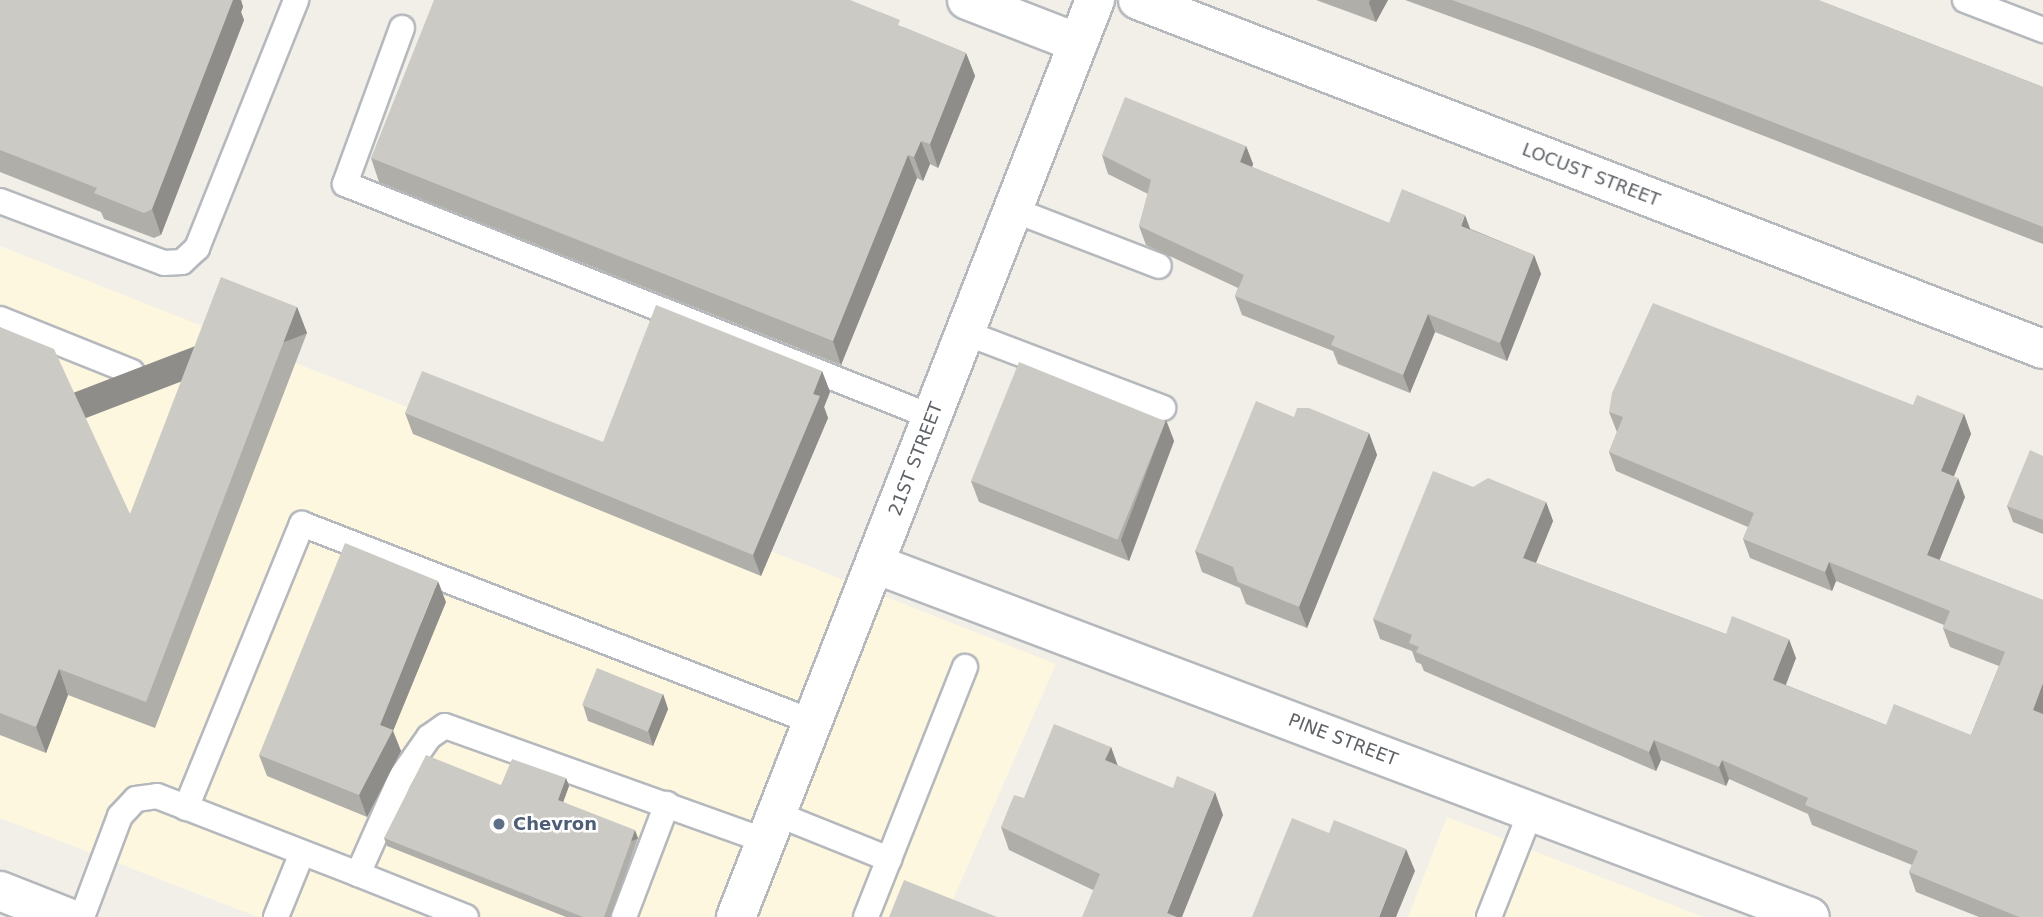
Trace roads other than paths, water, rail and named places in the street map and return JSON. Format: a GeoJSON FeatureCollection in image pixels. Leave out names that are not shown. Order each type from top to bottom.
{"type":"FeatureCollection","features":[{"type":"Feature","properties":{"kind":"street"},"geometry":{"type":"LineString","coordinates":[[967,0],[1078,43]]}},
{"type":"Feature","properties":{"kind":"street","name":"21ST STREET"},"geometry":{"type":"LineString","coordinates":[[736,917],[1095,0]]}},
{"type":"Feature","properties":{"kind":"street","name":"LOCUST STREET"},"geometry":{"type":"LineString","coordinates":[[1138,0],[2043,349]]}},
{"type":"Feature","properties":{"kind":"street","name":"PINE STREET"},"geometry":{"type":"LineString","coordinates":[[875,564],[1531,811],[1796,914]]}},
{"type":"Feature","properties":{"kind":"street"},"geometry":{"type":"LineString","coordinates":[[0,891],[66,917]]}},
{"type":"Feature","properties":{"kind":"lane"},"geometry":{"type":"LineString","coordinates":[[0,201],[164,263],[182,262],[197,248],[296,0]]}},
{"type":"Feature","properties":{"kind":"lane"},"geometry":{"type":"LineString","coordinates":[[1965,0],[2043,30]]}},
{"type":"Feature","properties":{"kind":"lane"},"geometry":{"type":"LineString","coordinates":[[402,28],[345,184],[932,417]]}},
{"type":"Feature","properties":{"kind":"lane"},"geometry":{"type":"LineString","coordinates":[[1014,210],[1159,266]]}},
{"type":"Feature","properties":{"kind":"lane"},"geometry":{"type":"LineString","coordinates":[[0,318],[132,372]]}},
{"type":"Feature","properties":{"kind":"lane"},"geometry":{"type":"LineString","coordinates":[[966,332],[1163,408]]}},
{"type":"Feature","properties":{"kind":"lane"},"geometry":{"type":"LineString","coordinates":[[186,808],[302,524],[813,722]]}},
{"type":"Feature","properties":{"kind":"lane"},"geometry":{"type":"LineString","coordinates":[[866,917],[965,667]]}},
{"type":"Feature","properties":{"kind":"lane"},"geometry":{"type":"LineString","coordinates":[[358,874],[401,777],[429,737],[445,726],[667,804],[889,859]]}},
{"type":"Feature","properties":{"kind":"lane"},"geometry":{"type":"LineString","coordinates":[[82,917],[120,816],[136,799],[157,796],[358,874],[425,909],[467,917]]}},
{"type":"Feature","properties":{"kind":"lane"},"geometry":{"type":"LineString","coordinates":[[624,917],[667,804]]}},
{"type":"Feature","properties":{"kind":"lane"},"geometry":{"type":"LineString","coordinates":[[1489,917],[1531,811]]}},
{"type":"Feature","properties":{"kind":"lane"},"geometry":{"type":"LineString","coordinates":[[276,917],[302,853]]}},
{"type":"Feature","properties":{"kind":"place","name":"Chevron"},"geometry":{"type":"Point","coordinates":[499,824]}}]}
